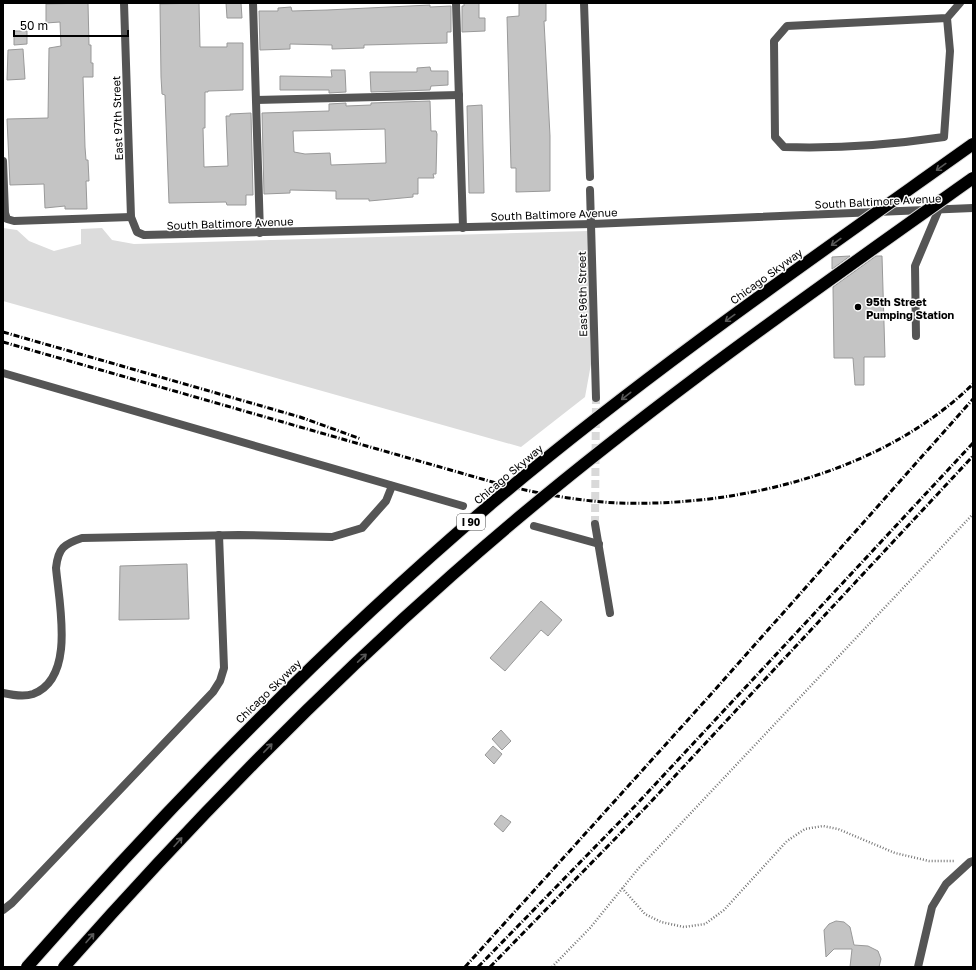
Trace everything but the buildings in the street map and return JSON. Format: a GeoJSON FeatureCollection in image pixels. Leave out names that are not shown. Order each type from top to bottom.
{"type":"FeatureCollection","features":[{"type":"Feature","properties":{"kind":"highway","name":"Chicago Skyway"},"geometry":{"type":"LineString","coordinates":[[27,967],[172,806],[273,703],[442,547],[546,459],[634,389],[973,144]]}},
{"type":"Feature","properties":{"kind":"highway","name":"I 90"},"geometry":{"type":"LineString","coordinates":[[64,967],[192,825],[292,724],[453,574],[651,411],[779,316],[973,178]]}},
{"type":"Feature","properties":{"kind":"street","name":"East 97th Street"},"geometry":{"type":"LineString","coordinates":[[124,3],[131,217],[137,232]]}},
{"type":"Feature","properties":{"kind":"street"},"geometry":{"type":"LineString","coordinates":[[253,3],[260,234]]}},
{"type":"Feature","properties":{"kind":"street"},"geometry":{"type":"LineString","coordinates":[[456,3],[463,228]]}},
{"type":"Feature","properties":{"kind":"street"},"geometry":{"type":"LineString","coordinates":[[584,3],[590,177]]}},
{"type":"Feature","properties":{"kind":"street"},"geometry":{"type":"LineString","coordinates":[[947,18],[787,26],[774,42],[775,137],[784,147],[825,148],[888,145],[944,137],[950,51],[947,18],[960,3]]}},
{"type":"Feature","properties":{"kind":"street"},"geometry":{"type":"LineString","coordinates":[[256,100],[459,95]]}},
{"type":"Feature","properties":{"kind":"street"},"geometry":{"type":"LineString","coordinates":[[3,161],[5,213],[7,219],[14,221],[131,217]]}},
{"type":"Feature","properties":{"kind":"street","name":"East 96th Street"},"geometry":{"type":"LineString","coordinates":[[590,190],[596,398]]}},
{"type":"Feature","properties":{"kind":"street","name":"South Baltimore Avenue"},"geometry":{"type":"LineString","coordinates":[[137,232],[153,236],[260,234],[592,224],[973,208]]}},
{"type":"Feature","properties":{"kind":"street"},"geometry":{"type":"LineString","coordinates":[[916,336],[915,266],[939,209]]}},
{"type":"Feature","properties":{"kind":"street"},"geometry":{"type":"LineString","coordinates":[[3,372],[463,506]]}},
{"type":"Feature","properties":{"kind":"street"},"geometry":{"type":"LineString","coordinates":[[3,693],[16,695],[32,694],[50,683],[58,671],[62,632],[56,568],[57,557],[60,550],[69,543],[82,538],[219,535],[332,537],[362,528],[386,501],[392,486]]}},
{"type":"Feature","properties":{"kind":"street"},"geometry":{"type":"LineString","coordinates":[[595,524],[610,613]]}},
{"type":"Feature","properties":{"kind":"street"},"geometry":{"type":"LineString","coordinates":[[534,526],[599,544]]}},
{"type":"Feature","properties":{"kind":"street"},"geometry":{"type":"LineString","coordinates":[[3,910],[12,903],[213,692],[220,681],[224,668],[219,535]]}},
{"type":"Feature","properties":{"kind":"street"},"geometry":{"type":"LineString","coordinates":[[916,965],[932,907],[946,884],[971,862]]}},
{"type":"Feature","properties":{"kind":"path"},"geometry":{"type":"LineString","coordinates":[[552,967],[590,928],[638,869],[973,514]]}},
{"type":"Feature","properties":{"kind":"path"},"geometry":{"type":"LineString","coordinates":[[622,888],[645,914],[661,922],[684,927],[705,924],[724,910],[787,841],[805,829],[823,826],[838,829],[895,853],[928,861],[971,862]]}},
{"type":"Feature","properties":{"kind":"shaded area"},"geometry":{"type":"Polygon","coordinates":[[[3,228],[17,230],[29,241],[54,251],[81,244],[81,229],[102,228],[112,240],[134,244],[588,231],[591,364],[585,397],[521,447],[3,301],[3,228]]]}},
{"type":"Feature","properties":{"kind":"tunnel"},"geometry":{"type":"LineString","coordinates":[[595,524],[596,398]]}},
{"type":"Feature","properties":{"kind":"railway"},"geometry":{"type":"LineString","coordinates":[[3,332],[300,417],[361,439]]}},
{"type":"Feature","properties":{"kind":"railway"},"geometry":{"type":"LineString","coordinates":[[3,342],[496,483],[556,496],[618,503],[665,503],[713,498],[761,490],[808,478],[854,461],[897,440],[937,415],[973,384]]}},
{"type":"Feature","properties":{"kind":"railway"},"geometry":{"type":"LineString","coordinates":[[465,967],[704,702],[973,399]]}},
{"type":"Feature","properties":{"kind":"railway"},"geometry":{"type":"LineString","coordinates":[[478,967],[635,806],[973,443]]}},
{"type":"Feature","properties":{"kind":"railway"},"geometry":{"type":"LineString","coordinates":[[490,967],[647,806],[973,456]]}},
{"type":"Feature","properties":{"kind":"place","name":"95th Street Pumping Station"},"geometry":{"type":"Point","coordinates":[858,307]}}]}
